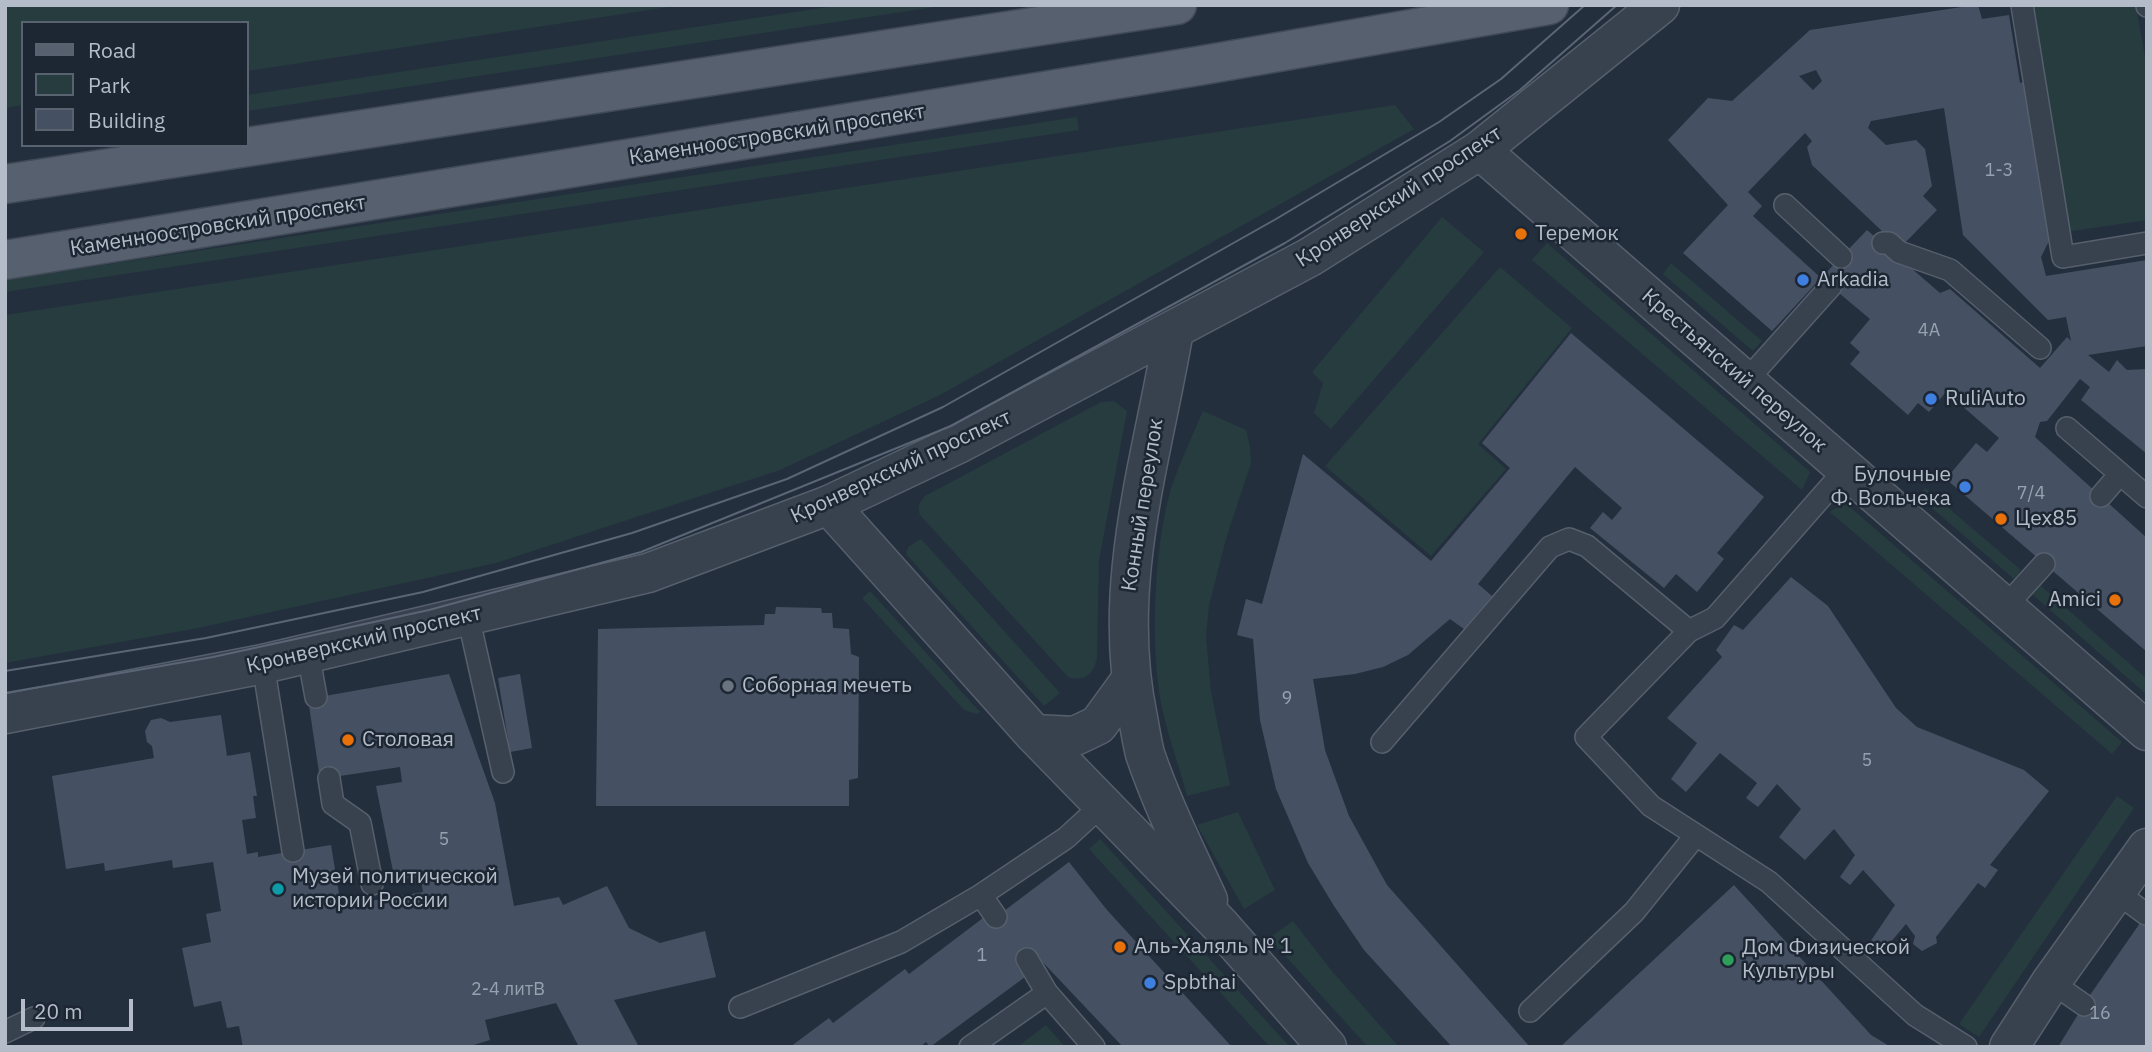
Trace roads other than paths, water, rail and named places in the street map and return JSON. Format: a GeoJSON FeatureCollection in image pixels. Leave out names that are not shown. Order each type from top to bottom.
{"type":"FeatureCollection","features":[{"type":"Feature","properties":{"kind":"main road"},"geometry":{"type":"LineString","coordinates":[[248,147],[1177,5]]}},
{"type":"Feature","properties":{"kind":"main road","name":"Каменноостровский проспект"},"geometry":{"type":"LineString","coordinates":[[5,260],[1171,71],[1549,5]]}},
{"type":"Feature","properties":{"kind":"main road"},"geometry":{"type":"LineString","coordinates":[[5,184],[247,147]]}},
{"type":"Feature","properties":{"kind":"street","name":"Кронверкский проспект"},"geometry":{"type":"LineString","coordinates":[[5,714],[263,664],[648,573],[829,505],[960,443],[1310,257],[1480,150],[1660,5]]}},
{"type":"Feature","properties":{"kind":"street","name":"Крестьянский переулок"},"geometry":{"type":"LineString","coordinates":[[1480,150],[2147,731]]}},
{"type":"Feature","properties":{"kind":"street","name":"Конный переулок"},"geometry":{"type":"LineString","coordinates":[[1174,330],[1132,553],[1127,612],[1130,681],[1145,752],[1170,815],[1220,925]]}},
{"type":"Feature","properties":{"kind":"street","name":"Конный переулок"},"geometry":{"type":"LineString","coordinates":[[829,505],[1034,734],[1220,925],[1327,1047]]}},
{"type":"Feature","properties":{"kind":"street"},"geometry":{"type":"LineString","coordinates":[[1034,734],[1075,736],[1098,725],[1130,681]]}},
{"type":"Feature","properties":{"kind":"street"},"geometry":{"type":"LineString","coordinates":[[2009,1047],[2051,982],[2147,848]]}},
{"type":"Feature","properties":{"kind":"lane"},"geometry":{"type":"LineString","coordinates":[[2022,5],[2063,257],[2147,243]]}},
{"type":"Feature","properties":{"kind":"lane"},"geometry":{"type":"LineString","coordinates":[[1785,205],[1841,257]]}},
{"type":"Feature","properties":{"kind":"lane"},"geometry":{"type":"LineString","coordinates":[[1883,243],[1889,243],[1899,253],[1950,270],[2040,348]]}},
{"type":"Feature","properties":{"kind":"lane"},"geometry":{"type":"LineString","coordinates":[[1745,382],[1831,286]]}},
{"type":"Feature","properties":{"kind":"lane"},"geometry":{"type":"LineString","coordinates":[[2067,428],[2147,497]]}},
{"type":"Feature","properties":{"kind":"lane"},"geometry":{"type":"LineString","coordinates":[[1846,468],[1715,618],[1689,631],[1586,737],[1651,806],[1769,882],[1914,1015],[1966,1047]]}},
{"type":"Feature","properties":{"kind":"lane"},"geometry":{"type":"LineString","coordinates":[[2101,496],[2120,474]]}},
{"type":"Feature","properties":{"kind":"lane"},"geometry":{"type":"LineString","coordinates":[[1382,742],[1550,547],[1569,540],[1587,545],[1689,631]]}},
{"type":"Feature","properties":{"kind":"lane"},"geometry":{"type":"LineString","coordinates":[[2004,608],[2043,564]]}},
{"type":"Feature","properties":{"kind":"lane"},"geometry":{"type":"LineString","coordinates":[[468,616],[503,772]]}},
{"type":"Feature","properties":{"kind":"lane"},"geometry":{"type":"LineString","coordinates":[[308,653],[316,697]]}},
{"type":"Feature","properties":{"kind":"lane"},"geometry":{"type":"LineString","coordinates":[[263,664],[293,851]]}},
{"type":"Feature","properties":{"kind":"lane"},"geometry":{"type":"LineString","coordinates":[[329,778],[333,804],[360,823],[372,884]]}},
{"type":"Feature","properties":{"kind":"lane"},"geometry":{"type":"LineString","coordinates":[[740,1007],[901,942],[981,895],[1066,838],[1103,804]]}},
{"type":"Feature","properties":{"kind":"lane"},"geometry":{"type":"LineString","coordinates":[[1530,1010],[1634,912],[1696,835]]}},
{"type":"Feature","properties":{"kind":"lane"},"geometry":{"type":"LineString","coordinates":[[2115,891],[2146,914]]}},
{"type":"Feature","properties":{"kind":"lane"},"geometry":{"type":"LineString","coordinates":[[981,895],[996,917]]}},
{"type":"Feature","properties":{"kind":"lane"},"geometry":{"type":"LineString","coordinates":[[1027,959],[1047,993],[1094,1047]]}},
{"type":"Feature","properties":{"kind":"lane"},"geometry":{"type":"LineString","coordinates":[[2051,982],[2084,1005]]}},
{"type":"Feature","properties":{"kind":"lane"},"geometry":{"type":"LineString","coordinates":[[970,1047],[1047,993]]}},
{"type":"Feature","properties":{"kind":"lane"},"geometry":{"type":"LineString","coordinates":[[5,1032],[34,1018]]}},
{"type":"Feature","properties":{"kind":"tram line"},"geometry":{"type":"LineString","coordinates":[[5,671],[206,638],[423,592],[632,533],[787,479],[943,407],[1276,219],[1439,122],[1501,79],[1585,5]]}},
{"type":"Feature","properties":{"kind":"tram line"},"geometry":{"type":"LineString","coordinates":[[5,693],[213,657],[429,610],[641,552],[951,426],[1285,243],[1450,141],[1520,90],[1617,5]]}},
{"type":"Feature","properties":{"kind":"place","name":"Теремок"},"geometry":{"type":"Point","coordinates":[1521,234]}},
{"type":"Feature","properties":{"kind":"place","name":"Arkadia"},"geometry":{"type":"Point","coordinates":[1803,280]}},
{"type":"Feature","properties":{"kind":"place","name":"RuliAuto"},"geometry":{"type":"Point","coordinates":[1931,399]}},
{"type":"Feature","properties":{"kind":"place","name":"Булочные Ф. Вольчека"},"geometry":{"type":"Point","coordinates":[1965,487]}},
{"type":"Feature","properties":{"kind":"place","name":"Цех85"},"geometry":{"type":"Point","coordinates":[2001,519]}},
{"type":"Feature","properties":{"kind":"place","name":"Amici"},"geometry":{"type":"Point","coordinates":[2115,600]}},
{"type":"Feature","properties":{"kind":"place","name":"Соборная мечеть"},"geometry":{"type":"Point","coordinates":[728,686]}},
{"type":"Feature","properties":{"kind":"place","name":"Столовая"},"geometry":{"type":"Point","coordinates":[348,740]}},
{"type":"Feature","properties":{"kind":"place","name":"Музей политической истории России"},"geometry":{"type":"Point","coordinates":[278,889]}},
{"type":"Feature","properties":{"kind":"place","name":"Аль-Халяль № 1"},"geometry":{"type":"Point","coordinates":[1120,947]}},
{"type":"Feature","properties":{"kind":"place","name":"Дом Физической Культуры"},"geometry":{"type":"Point","coordinates":[1728,960]}},
{"type":"Feature","properties":{"kind":"place","name":"Spbthai"},"geometry":{"type":"Point","coordinates":[1150,983]}}]}
